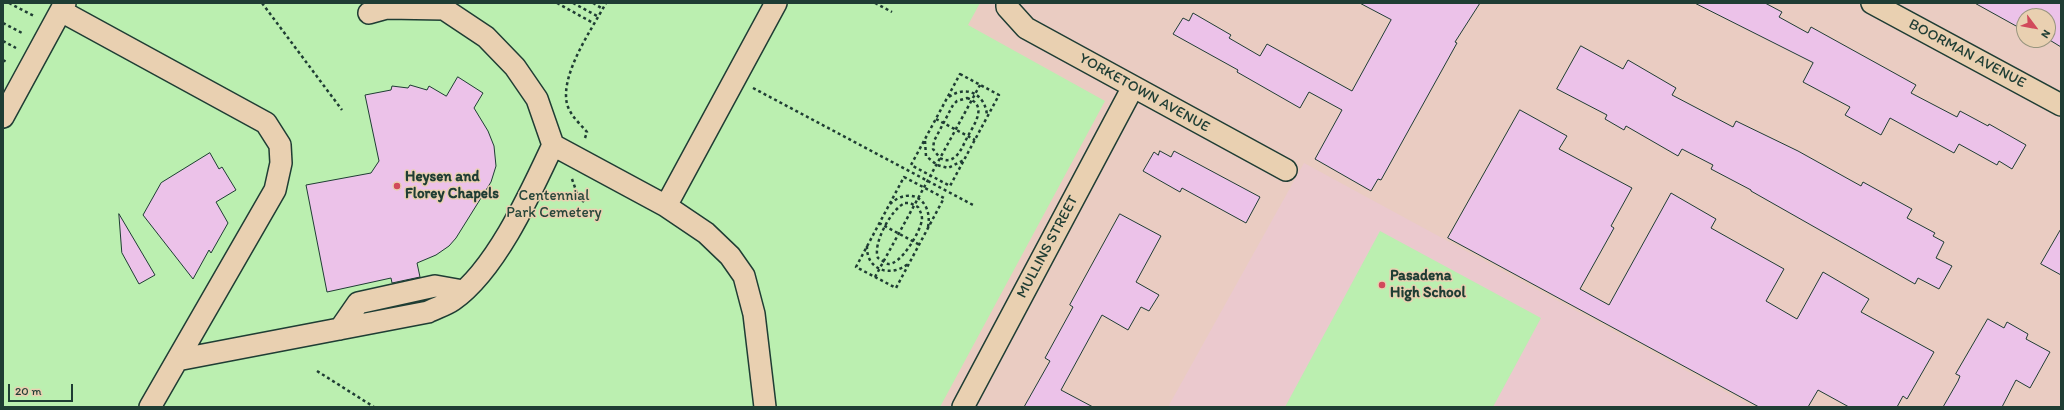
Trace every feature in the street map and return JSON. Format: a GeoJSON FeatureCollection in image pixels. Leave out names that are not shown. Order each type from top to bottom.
{"type":"FeatureCollection","features":[{"type":"Feature","properties":{"kind":"street"},"geometry":{"type":"LineString","coordinates":[[666,206],[776,3]]}},
{"type":"Feature","properties":{"kind":"street","name":"BOORMAN AVENUE"},"geometry":{"type":"LineString","coordinates":[[1872,3],[2061,105]]}},
{"type":"Feature","properties":{"kind":"street","name":"YORKETOWN AVENUE"},"geometry":{"type":"LineString","coordinates":[[1007,5],[1026,28],[1286,170]]}},
{"type":"Feature","properties":{"kind":"street"},"geometry":{"type":"LineString","coordinates":[[369,13],[387,8],[445,6],[486,37],[516,67],[537,99],[553,145],[666,206],[706,233],[730,256],[744,276],[754,314],[765,407]]}},
{"type":"Feature","properties":{"kind":"street"},"geometry":{"type":"LineString","coordinates":[[3,117],[63,7],[266,123],[280,144],[281,163],[275,190],[150,407]]}},
{"type":"Feature","properties":{"kind":"street","name":"MULLINS STREET"},"geometry":{"type":"LineString","coordinates":[[963,407],[1133,87]]}},
{"type":"Feature","properties":{"kind":"street"},"geometry":{"type":"LineString","coordinates":[[177,360],[428,312],[452,301],[475,280],[497,250],[526,201],[553,145]]}},
{"type":"Feature","properties":{"kind":"path"},"geometry":{"type":"LineString","coordinates":[[9,3],[34,16]]}},
{"type":"Feature","properties":{"kind":"path"},"geometry":{"type":"LineString","coordinates":[[262,3],[342,110]]}},
{"type":"Feature","properties":{"kind":"path"},"geometry":{"type":"LineString","coordinates":[[557,3],[595,24]]}},
{"type":"Feature","properties":{"kind":"path"},"geometry":{"type":"LineString","coordinates":[[573,3],[599,17]]}},
{"type":"Feature","properties":{"kind":"path"},"geometry":{"type":"LineString","coordinates":[[593,3],[604,9]]}},
{"type":"Feature","properties":{"kind":"path"},"geometry":{"type":"LineString","coordinates":[[574,156],[583,146],[587,132],[572,115],[567,104],[567,88],[570,71],[606,3]]}},
{"type":"Feature","properties":{"kind":"path"},"geometry":{"type":"LineString","coordinates":[[875,3],[892,12]]}},
{"type":"Feature","properties":{"kind":"path"},"geometry":{"type":"LineString","coordinates":[[3,23],[24,34]]}},
{"type":"Feature","properties":{"kind":"path"},"geometry":{"type":"LineString","coordinates":[[3,41],[16,48]]}},
{"type":"Feature","properties":{"kind":"path"},"geometry":{"type":"LineString","coordinates":[[3,60],[8,63]]}},
{"type":"Feature","properties":{"kind":"path"},"geometry":{"type":"LineString","coordinates":[[960,74],[980,85],[1000,95],[950,186],[911,165],[960,74]]}},
{"type":"Feature","properties":{"kind":"path"},"geometry":{"type":"LineString","coordinates":[[735,78],[972,205]]}},
{"type":"Feature","properties":{"kind":"path"},"geometry":{"type":"LineString","coordinates":[[875,277],[980,85]]}},
{"type":"Feature","properties":{"kind":"path"},"geometry":{"type":"LineString","coordinates":[[946,100],[950,96],[960,92],[976,94],[985,104],[987,115],[985,122]]}},
{"type":"Feature","properties":{"kind":"path"},"geometry":{"type":"LineString","coordinates":[[967,98],[975,102],[980,114],[956,156],[949,160],[940,158],[935,154],[934,141],[943,123],[957,101],[967,98]]}},
{"type":"Feature","properties":{"kind":"path"},"geometry":{"type":"LineString","coordinates":[[936,119],[976,140]]}},
{"type":"Feature","properties":{"kind":"path"},"geometry":{"type":"LineString","coordinates":[[926,136],[926,156],[937,165],[948,168],[964,160]]}},
{"type":"Feature","properties":{"kind":"path"},"geometry":{"type":"LineString","coordinates":[[904,176],[924,187],[944,198],[896,288],[856,267],[904,176]]}},
{"type":"Feature","properties":{"kind":"path"},"geometry":{"type":"LineString","coordinates":[[888,206],[901,196],[907,195],[918,198],[923,202],[929,212],[928,230]]}},
{"type":"Feature","properties":{"kind":"path"},"geometry":{"type":"LineString","coordinates":[[905,203],[915,204],[922,213],[922,218],[912,240],[899,260],[892,264],[883,262],[878,258],[876,246],[886,226],[900,205],[905,203]]}},
{"type":"Feature","properties":{"kind":"path"},"geometry":{"type":"LineString","coordinates":[[879,223],[920,245]]}},
{"type":"Feature","properties":{"kind":"path"},"geometry":{"type":"LineString","coordinates":[[867,244],[869,258],[880,269],[887,272],[894,271],[907,265],[912,260]]}},
{"type":"Feature","properties":{"kind":"path"},"geometry":{"type":"LineString","coordinates":[[318,371],[374,407]]}},
{"type":"Feature","properties":{"kind":"shaded area","name":"Pasadena High School"},"geometry":{"type":"Polygon","coordinates":[[[1304,163],[1753,407],[1168,407],[1304,163]]]}},
{"type":"Feature","properties":{"kind":"green space","name":"Centennial Park Cemetery"},"geometry":{"type":"Polygon","coordinates":[[[3,3],[980,3],[968,25],[1105,101],[940,407],[3,407],[3,3]]]}},
{"type":"Feature","properties":{"kind":"green space"},"geometry":{"type":"Polygon","coordinates":[[[1380,231],[1541,318],[1493,407],[1285,407],[1380,231]]]}},
{"type":"Feature","properties":{"kind":"building"},"geometry":{"type":"Polygon","coordinates":[[[1360,3],[1480,3],[1455,42],[1457,43],[1381,180],[1378,179],[1371,191],[1315,159],[1342,110],[1309,92],[1300,108],[1237,72],[1238,70],[1173,34],[1183,18],[1189,21],[1193,13],[1231,35],[1229,38],[1260,56],[1267,44],[1352,91],[1391,20],[1360,3]]]}},
{"type":"Feature","properties":{"kind":"building"},"geometry":{"type":"Polygon","coordinates":[[[1695,3],[1765,3],[1782,12],[1779,17],[1808,33],[1811,27],[1916,85],[1911,93],[1957,117],[1960,111],[1988,126],[1989,124],[2026,145],[2012,169],[1999,161],[1997,165],[1959,144],[1954,153],[1890,118],[1881,135],[1845,115],[1850,107],[1803,82],[1813,63],[1695,3]]]}},
{"type":"Feature","properties":{"kind":"building"},"geometry":{"type":"Polygon","coordinates":[[[1975,3],[2061,3],[2061,47],[2056,44],[2056,8],[2016,8],[2016,26],[1975,3]]]}},
{"type":"Feature","properties":{"kind":"building"},"geometry":{"type":"Polygon","coordinates":[[[1581,46],[1623,69],[1628,60],[1676,88],[1672,95],[1733,127],[1736,121],[1798,151],[1861,186],[1863,182],[1912,209],[1907,218],[1935,233],[1933,236],[1944,242],[1936,258],[1952,266],[1939,289],[1918,278],[1915,284],[1751,190],[1711,169],[1713,165],[1682,149],[1678,156],[1626,126],[1624,130],[1605,119],[1607,115],[1557,89],[1581,46]]]}},
{"type":"Feature","properties":{"kind":"building","name":"Heysen and Florey Chapels"},"geometry":{"type":"Polygon","coordinates":[[[458,77],[483,93],[474,108],[488,131],[494,146],[496,166],[491,182],[456,238],[449,246],[436,255],[417,263],[420,277],[392,283],[391,278],[327,292],[306,185],[371,173],[379,161],[365,95],[391,90],[392,86],[408,88],[410,85],[427,90],[429,86],[446,96],[458,77]]]}},
{"type":"Feature","properties":{"kind":"building"},"geometry":{"type":"Polygon","coordinates":[[[1520,110],[1567,136],[1559,149],[1632,188],[1611,226],[1614,228],[1580,289],[1609,305],[1671,193],[1716,219],[1711,228],[1784,269],[1766,301],[1797,319],[1823,272],[1869,299],[1861,312],[1934,352],[1907,399],[1903,396],[1897,407],[1849,407],[1818,390],[1808,407],[1759,407],[1448,238],[1520,110]]]}},
{"type":"Feature","properties":{"kind":"building"},"geometry":{"type":"Polygon","coordinates":[[[1160,151],[1171,157],[1174,151],[1260,197],[1246,223],[1182,188],[1180,192],[1143,171],[1154,152],[1158,155],[1160,151]]]}},
{"type":"Feature","properties":{"kind":"building"},"geometry":{"type":"Polygon","coordinates":[[[210,153],[219,169],[222,167],[236,190],[216,202],[228,223],[211,253],[209,250],[193,279],[143,215],[161,183],[210,153]]]}},
{"type":"Feature","properties":{"kind":"building"},"geometry":{"type":"Polygon","coordinates":[[[119,214],[155,275],[139,284],[122,253],[119,214]]]}},
{"type":"Feature","properties":{"kind":"building"},"geometry":{"type":"Polygon","coordinates":[[[1120,214],[1161,236],[1136,282],[1159,295],[1149,311],[1141,307],[1128,330],[1102,315],[1061,390],[1093,407],[1024,407],[1050,361],[1045,358],[1073,307],[1070,305],[1120,214]]]}},
{"type":"Feature","properties":{"kind":"building"},"geometry":{"type":"Polygon","coordinates":[[[2061,229],[2061,275],[2041,264],[2061,229]]]}},
{"type":"Feature","properties":{"kind":"building"},"geometry":{"type":"Polygon","coordinates":[[[1988,319],[2004,328],[2007,322],[2028,334],[2026,339],[2050,352],[2030,388],[2016,380],[2002,407],[1943,407],[1960,376],[1956,374],[1988,319]]]}},
{"type":"Feature","properties":{"kind":"place","name":"Heysen and Florey Chapels"},"geometry":{"type":"Point","coordinates":[397,186]}},
{"type":"Feature","properties":{"kind":"place","name":"Pasadena High School"},"geometry":{"type":"Point","coordinates":[1382,285]}}]}
